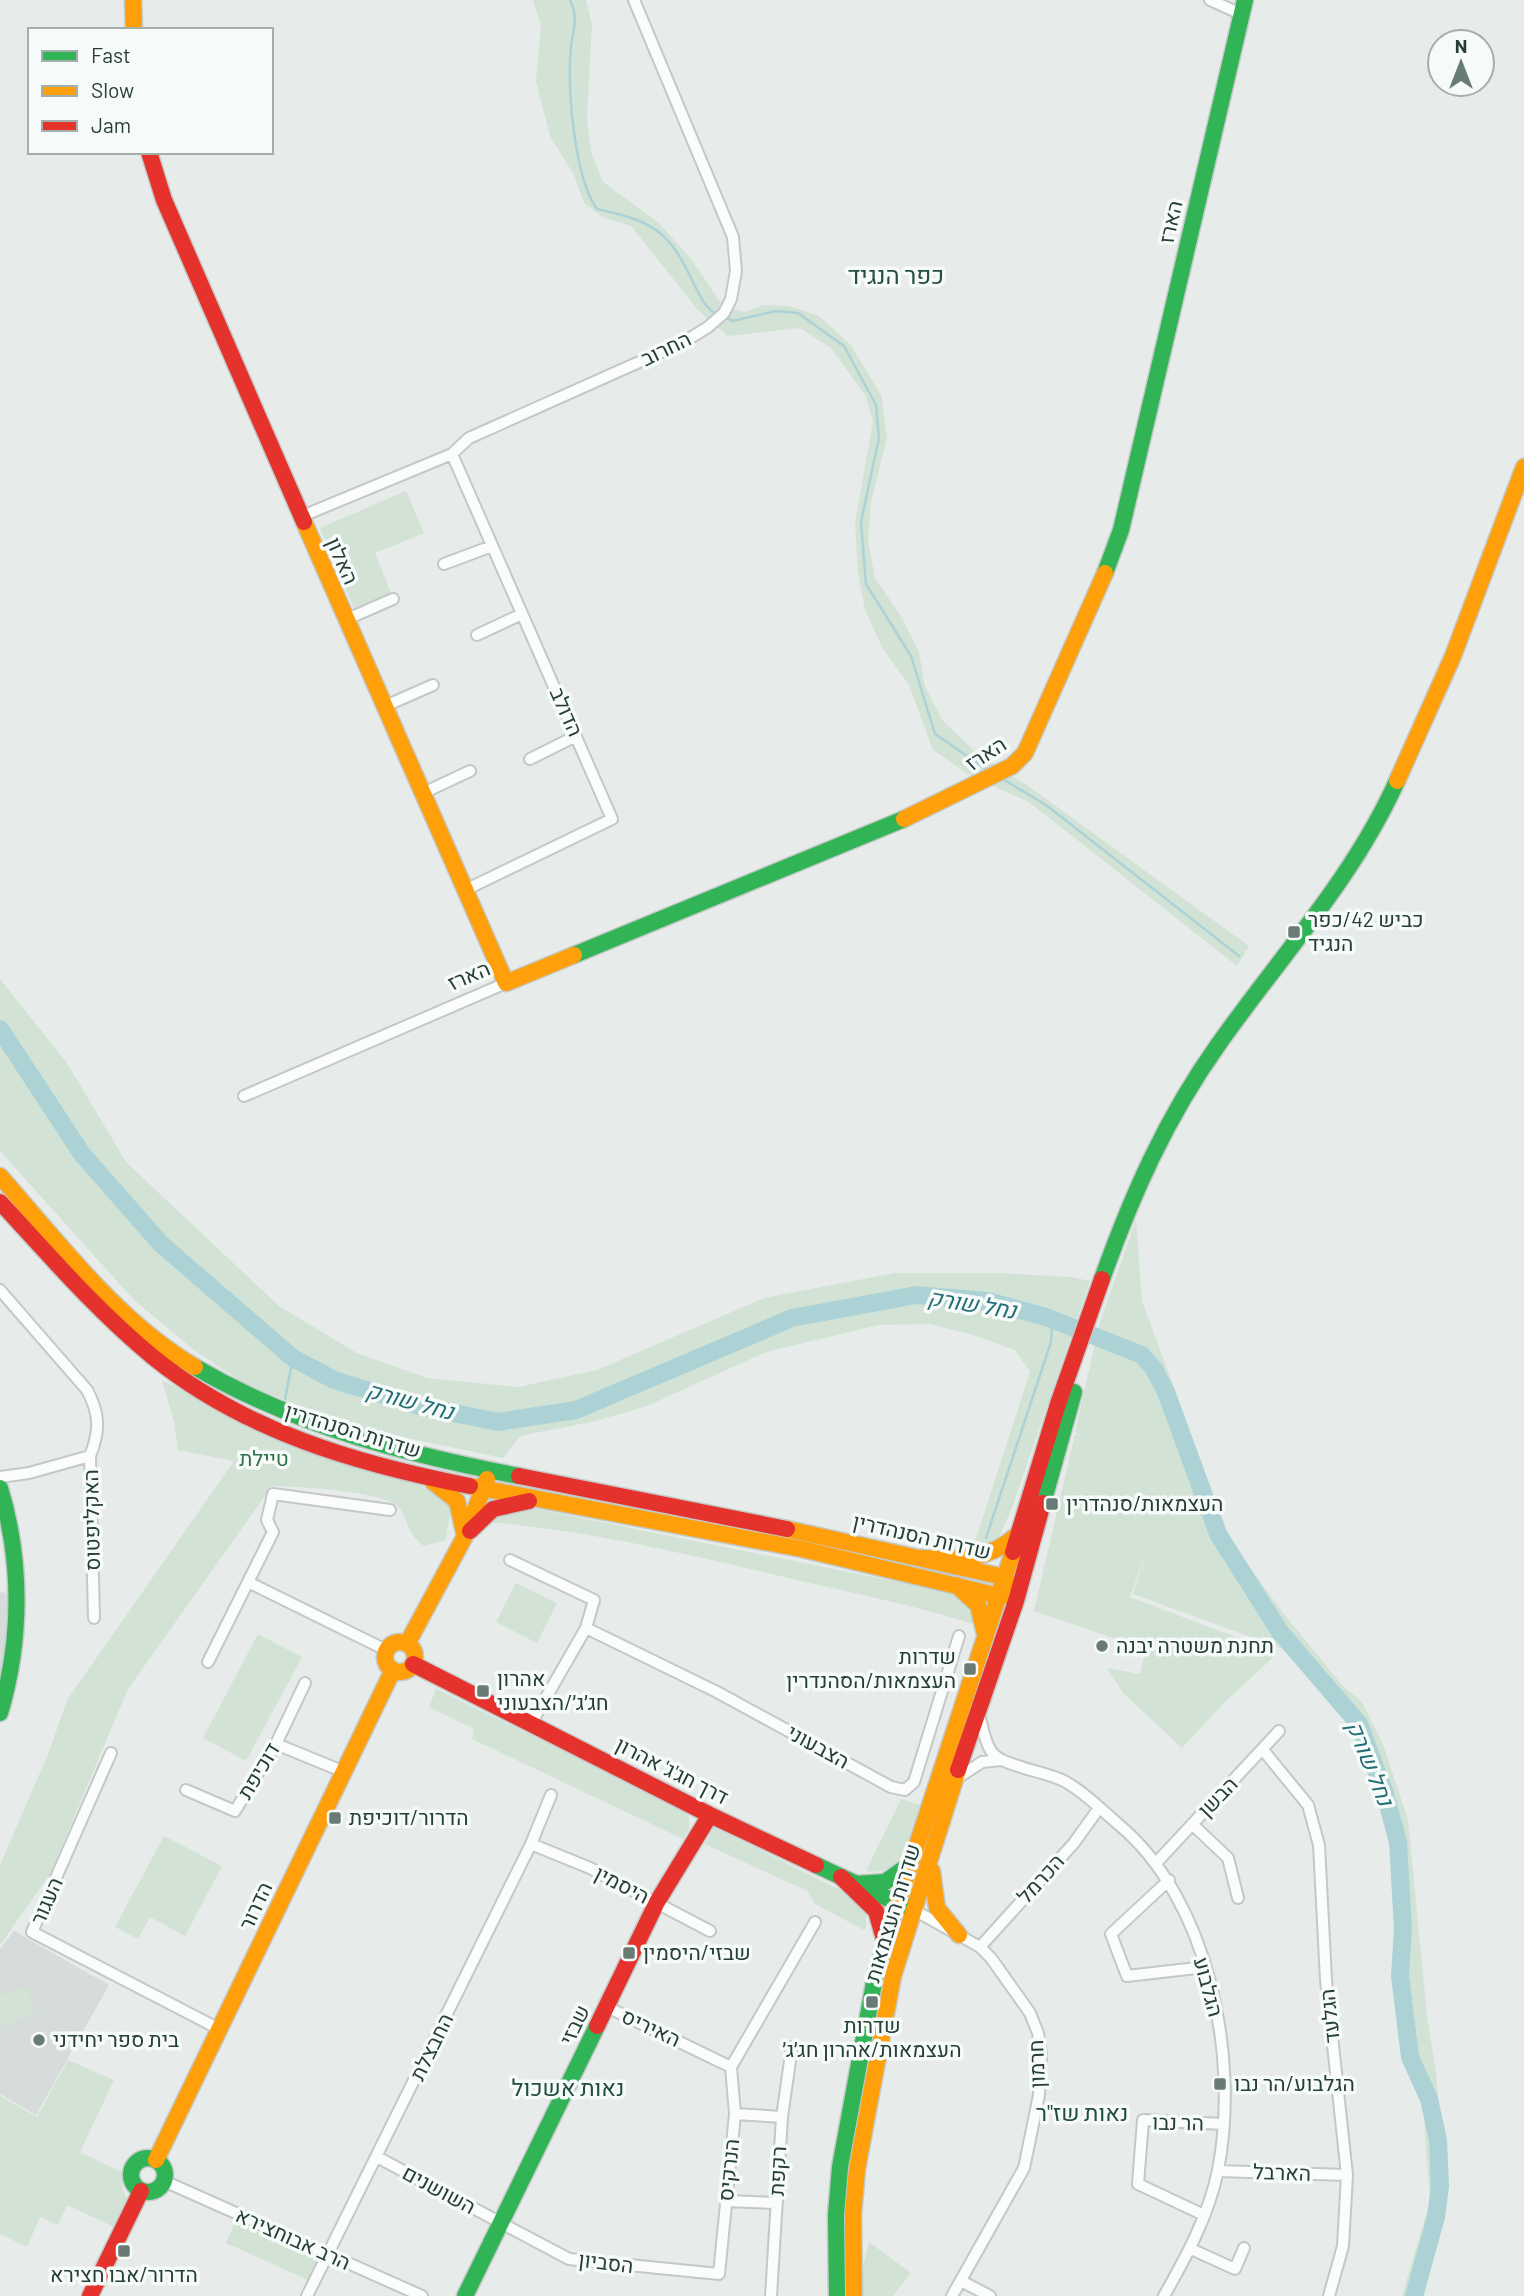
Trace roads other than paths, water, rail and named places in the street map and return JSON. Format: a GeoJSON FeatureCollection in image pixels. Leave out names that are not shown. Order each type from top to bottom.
{"type":"FeatureCollection","features":[{"type":"Feature","properties":{"kind":"main road"},"geometry":{"type":"LineString","coordinates":[[133,0],[134,28]]}},
{"type":"Feature","properties":{"kind":"main road","name":"הארז"},"geometry":{"type":"LineString","coordinates":[[506,983],[877,832],[1003,772],[1025,753],[1096,598],[1121,530],[1243,7]]}},
{"type":"Feature","properties":{"kind":"main road","name":"האלון"},"geometry":{"type":"LineString","coordinates":[[150,154],[164,201],[463,891],[506,983]]}},
{"type":"Feature","properties":{"kind":"main road"},"geometry":{"type":"LineString","coordinates":[[1083,1339],[1127,1210],[1152,1152],[1178,1106],[1217,1046],[1350,869],[1389,799],[1453,656],[1524,467]]}},
{"type":"Feature","properties":{"kind":"main road","name":"שדרות הסנהדרין"},"geometry":{"type":"LineString","coordinates":[[0,1177],[89,1274],[152,1335],[221,1383],[311,1424],[353,1438],[490,1471],[1004,1577],[1018,1594]]}},
{"type":"Feature","properties":{"kind":"main road","name":"שדרות הסנהדרין"},"geometry":{"type":"LineString","coordinates":[[0,1202],[107,1319],[183,1380],[217,1402],[293,1438],[408,1471],[484,1488],[866,1562],[999,1596],[1018,1594]]}},
{"type":"Feature","properties":{"kind":"main road","name":"שדרות העצמאות"},"geometry":{"type":"LineString","coordinates":[[837,2296],[836,2215],[841,2156],[884,1941],[912,1861],[964,1691],[1020,1532],[1058,1404],[1083,1339]]}},
{"type":"Feature","properties":{"kind":"main road","name":"שדרות העצמאות"},"geometry":{"type":"LineString","coordinates":[[854,2296],[853,2215],[860,2148],[893,1976],[977,1709],[1018,1594],[1074,1395],[1083,1339]]}},
{"type":"Feature","properties":{"kind":"main road"},"geometry":{"type":"LineString","coordinates":[[408,1471],[447,1488],[454,1494],[463,1509],[464,1538]]}},
{"type":"Feature","properties":{"kind":"main road"},"geometry":{"type":"LineString","coordinates":[[407,1644],[464,1538],[490,1471]]}},
{"type":"Feature","properties":{"kind":"main road"},"geometry":{"type":"LineString","coordinates":[[0,1488],[14,1540],[14,1609],[8,1690],[0,1713]]}},
{"type":"Feature","properties":{"kind":"main road"},"geometry":{"type":"LineString","coordinates":[[464,1538],[482,1518],[501,1506],[522,1501],[556,1502]]}},
{"type":"Feature","properties":{"kind":"main road"},"geometry":{"type":"LineString","coordinates":[[919,1558],[985,1558],[1002,1550],[1020,1532]]}},
{"type":"Feature","properties":{"kind":"main road"},"geometry":{"type":"LineString","coordinates":[[956,1585],[973,1594],[978,1602],[985,1636]]}},
{"type":"Feature","properties":{"kind":"main road"},"geometry":{"type":"LineString","coordinates":[[395,1643],[407,1644],[414,1655],[413,1664],[406,1670],[393,1670],[386,1662],[386,1650],[395,1643]]}},
{"type":"Feature","properties":{"kind":"main road","name":"דרך חג'ג' אהרון"},"geometry":{"type":"LineString","coordinates":[[413,1664],[532,1722],[710,1815],[914,1910]]}},
{"type":"Feature","properties":{"kind":"main road","name":"הדרור"},"geometry":{"type":"LineString","coordinates":[[156,2160],[393,1670]]}},
{"type":"Feature","properties":{"kind":"main road","name":"שבזי"},"geometry":{"type":"LineString","coordinates":[[466,2296],[657,1902],[710,1815]]}},
{"type":"Feature","properties":{"kind":"main road"},"geometry":{"type":"LineString","coordinates":[[935,1847],[932,1868],[937,1908],[959,1935]]}},
{"type":"Feature","properties":{"kind":"main road"},"geometry":{"type":"LineString","coordinates":[[849,1881],[881,1885],[898,1877],[912,1861]]}},
{"type":"Feature","properties":{"kind":"main road"},"geometry":{"type":"LineString","coordinates":[[849,1881],[872,1903],[882,1922],[884,1941]]}},
{"type":"Feature","properties":{"kind":"main road"},"geometry":{"type":"LineString","coordinates":[[141,2159],[156,2160],[165,2171],[164,2180],[158,2190],[141,2191],[131,2182],[131,2169],[141,2159]]}},
{"type":"Feature","properties":{"kind":"main road"},"geometry":{"type":"LineString","coordinates":[[90,2296],[141,2191]]}},
{"type":"Feature","properties":{"kind":"street","name":"החרוב"},"geometry":{"type":"LineString","coordinates":[[300,517],[452,454],[469,438],[684,342],[714,322],[726,309],[736,271],[733,237],[634,0]]}},
{"type":"Feature","properties":{"kind":"street"},"geometry":{"type":"LineString","coordinates":[[1210,0],[1243,7]]}},
{"type":"Feature","properties":{"kind":"street","name":"הדולב"},"geometry":{"type":"LineString","coordinates":[[452,454],[612,819],[463,891]]}},
{"type":"Feature","properties":{"kind":"street"},"geometry":{"type":"LineString","coordinates":[[444,564],[492,545]]}},
{"type":"Feature","properties":{"kind":"street"},"geometry":{"type":"LineString","coordinates":[[345,620],[393,599]]}},
{"type":"Feature","properties":{"kind":"street"},"geometry":{"type":"LineString","coordinates":[[477,635],[522,614]]}},
{"type":"Feature","properties":{"kind":"street"},"geometry":{"type":"LineString","coordinates":[[383,707],[433,685]]}},
{"type":"Feature","properties":{"kind":"street"},"geometry":{"type":"LineString","coordinates":[[530,760],[576,736]]}},
{"type":"Feature","properties":{"kind":"street"},"geometry":{"type":"LineString","coordinates":[[421,794],[470,771]]}},
{"type":"Feature","properties":{"kind":"street","name":"הארז"},"geometry":{"type":"LineString","coordinates":[[244,1096],[506,983]]}},
{"type":"Feature","properties":{"kind":"street","name":"האקליפטוס"},"geometry":{"type":"LineString","coordinates":[[0,1290],[87,1390],[97,1409],[99,1424],[90,1456],[94,1618]]}},
{"type":"Feature","properties":{"kind":"street"},"geometry":{"type":"LineString","coordinates":[[0,1477],[29,1474],[90,1456]]}},
{"type":"Feature","properties":{"kind":"street"},"geometry":{"type":"LineString","coordinates":[[208,1662],[273,1532],[267,1520],[273,1494],[390,1510]]}},
{"type":"Feature","properties":{"kind":"street"},"geometry":{"type":"LineString","coordinates":[[510,1560],[593,1600],[586,1628],[532,1722]]}},
{"type":"Feature","properties":{"kind":"street"},"geometry":{"type":"LineString","coordinates":[[248,1582],[386,1650]]}},
{"type":"Feature","properties":{"kind":"street","name":"הצבעוני"},"geometry":{"type":"LineString","coordinates":[[586,1628],[717,1692],[891,1787],[905,1790],[914,1782],[959,1636]]}},
{"type":"Feature","properties":{"kind":"street","name":"דוכיפת"},"geometry":{"type":"LineString","coordinates":[[186,1790],[235,1811],[276,1744],[305,1682]]}},
{"type":"Feature","properties":{"kind":"street"},"geometry":{"type":"LineString","coordinates":[[977,1709],[990,1750],[1004,1761]]}},
{"type":"Feature","properties":{"kind":"street","name":"הבשן"},"geometry":{"type":"LineString","coordinates":[[1157,1862],[1279,1731]]}},
{"type":"Feature","properties":{"kind":"street"},"geometry":{"type":"LineString","coordinates":[[276,1744],[342,1771]]}},
{"type":"Feature","properties":{"kind":"street","name":"הגלעד"},"geometry":{"type":"LineString","coordinates":[[1263,1750],[1308,1805],[1319,1845],[1326,1980],[1347,2175],[1343,2246],[1329,2296]]}},
{"type":"Feature","properties":{"kind":"street","name":"העגור"},"geometry":{"type":"LineString","coordinates":[[110,1753],[32,1932],[221,2030]]}},
{"type":"Feature","properties":{"kind":"street"},"geometry":{"type":"LineString","coordinates":[[956,1780],[982,1762],[1004,1761]]}},
{"type":"Feature","properties":{"kind":"street","name":"הגלבוע"},"geometry":{"type":"LineString","coordinates":[[1004,1761],[1065,1782],[1099,1808],[1157,1862],[1169,1880],[1205,1967],[1216,2004],[1224,2086],[1218,2171],[1191,2249],[1164,2296]]}},
{"type":"Feature","properties":{"kind":"street","name":"החבצלת"},"geometry":{"type":"LineString","coordinates":[[307,2296],[531,1844],[551,1794]]}},
{"type":"Feature","properties":{"kind":"street","name":"הכרמל"},"geometry":{"type":"LineString","coordinates":[[980,1947],[1074,1843],[1099,1808]]}},
{"type":"Feature","properties":{"kind":"street"},"geometry":{"type":"LineString","coordinates":[[1192,1824],[1228,1858],[1238,1898]]}},
{"type":"Feature","properties":{"kind":"street","name":"היסמין"},"geometry":{"type":"LineString","coordinates":[[531,1844],[590,1868],[710,1931]]}},
{"type":"Feature","properties":{"kind":"street"},"geometry":{"type":"LineString","coordinates":[[1169,1880],[1111,1934],[1127,1976],[1205,1967]]}},
{"type":"Feature","properties":{"kind":"street","name":"חרמון"},"geometry":{"type":"LineString","coordinates":[[914,1910],[980,1947],[1030,2014],[1038,2033],[1041,2077],[1024,2168],[952,2296]]}},
{"type":"Feature","properties":{"kind":"street"},"geometry":{"type":"LineString","coordinates":[[731,2067],[815,1922]]}},
{"type":"Feature","properties":{"kind":"street","name":"האיריס"},"geometry":{"type":"LineString","coordinates":[[607,2007],[731,2067]]}},
{"type":"Feature","properties":{"kind":"street","name":"רקפת"},"geometry":{"type":"LineString","coordinates":[[771,2296],[782,2118],[792,2048]]}},
{"type":"Feature","properties":{"kind":"street","name":"הנרקיס"},"geometry":{"type":"LineString","coordinates":[[719,2274],[735,2113],[731,2067]]}},
{"type":"Feature","properties":{"kind":"street"},"geometry":{"type":"LineString","coordinates":[[735,2113],[782,2118]]}},
{"type":"Feature","properties":{"kind":"street","name":"הר נבו"},"geometry":{"type":"LineString","coordinates":[[1204,2216],[1138,2184],[1143,2119],[1223,2124]]}},
{"type":"Feature","properties":{"kind":"street","name":"השושנים"},"geometry":{"type":"LineString","coordinates":[[377,2157],[501,2223]]}},
{"type":"Feature","properties":{"kind":"street","name":"הארבל"},"geometry":{"type":"LineString","coordinates":[[1218,2171],[1347,2175]]}},
{"type":"Feature","properties":{"kind":"street","name":"הרב אבוחצירא"},"geometry":{"type":"LineString","coordinates":[[164,2180],[422,2296]]}},
{"type":"Feature","properties":{"kind":"street"},"geometry":{"type":"LineString","coordinates":[[726,2201],[777,2203]]}},
{"type":"Feature","properties":{"kind":"street","name":"הסביון"},"geometry":{"type":"LineString","coordinates":[[501,2223],[569,2259],[719,2274]]}},
{"type":"Feature","properties":{"kind":"street"},"geometry":{"type":"LineString","coordinates":[[1191,2249],[1234,2269],[1244,2248]]}},
{"type":"Feature","properties":{"kind":"street"},"geometry":{"type":"LineString","coordinates":[[961,2281],[990,2296]]}},
{"type":"Feature","properties":{"kind":"waterway"},"geometry":{"type":"LineString","coordinates":[[570,0],[575,18],[570,64],[571,107],[578,154],[589,195],[597,209],[644,223],[666,238],[675,249],[702,300],[718,315]]}},
{"type":"Feature","properties":{"kind":"waterway"},"geometry":{"type":"LineString","coordinates":[[724,317],[733,321],[776,311],[798,313],[844,346],[876,405],[879,438],[861,522],[866,584],[911,656],[935,734],[989,771]]}},
{"type":"Feature","properties":{"kind":"waterway"},"geometry":{"type":"LineString","coordinates":[[1001,778],[1046,805],[1239,956]]}},
{"type":"Feature","properties":{"kind":"waterway","name":"נחל שורק"},"geometry":{"type":"LineString","coordinates":[[0,1029],[82,1154],[161,1244],[293,1358],[334,1380],[419,1406],[498,1422],[576,1410],[792,1318],[916,1295],[987,1301],[1046,1317],[1142,1355],[1154,1369],[1166,1392],[1218,1534],[1280,1632],[1359,1724],[1385,1794],[1398,1842],[1403,1929],[1400,1976],[1410,2057],[1429,2099],[1438,2140],[1440,2186],[1436,2217],[1414,2296]]}},
{"type":"Feature","properties":{"kind":"waterway"},"geometry":{"type":"LineString","coordinates":[[986,1538],[1051,1342],[1052,1324],[1046,1317]]}},
{"type":"Feature","properties":{"kind":"waterway"},"geometry":{"type":"LineString","coordinates":[[285,1399],[293,1358]]}},
{"type":"Feature","properties":{"kind":"place","name":"כביש 42/כפר הנגיד"},"geometry":{"type":"Point","coordinates":[1294,932]}},
{"type":"Feature","properties":{"kind":"place","name":"העצמאות/סנהדרין"},"geometry":{"type":"Point","coordinates":[1052,1504]}},
{"type":"Feature","properties":{"kind":"place","name":"תחנת משטרה יבנה"},"geometry":{"type":"Point","coordinates":[1102,1646]}},
{"type":"Feature","properties":{"kind":"place","name":"שדרות העצמאות/הסהנדרין"},"geometry":{"type":"Point","coordinates":[970,1669]}},
{"type":"Feature","properties":{"kind":"place","name":"אהרון חג׳ג׳/הצבעוני"},"geometry":{"type":"Point","coordinates":[483,1691]}},
{"type":"Feature","properties":{"kind":"place","name":"הדרור/דוכיפת"},"geometry":{"type":"Point","coordinates":[335,1818]}},
{"type":"Feature","properties":{"kind":"place","name":"שבזי/היסמין"},"geometry":{"type":"Point","coordinates":[629,1953]}},
{"type":"Feature","properties":{"kind":"place","name":"שדרות העצמאות/אהרון חג׳ג׳"},"geometry":{"type":"Point","coordinates":[872,2002]}},
{"type":"Feature","properties":{"kind":"place","name":"בית ספר יחידני"},"geometry":{"type":"Point","coordinates":[39,2040]}},
{"type":"Feature","properties":{"kind":"place","name":"הגלבוע/הר נבו"},"geometry":{"type":"Point","coordinates":[1220,2084]}},
{"type":"Feature","properties":{"kind":"place","name":"הדרור/אבו חצירא"},"geometry":{"type":"Point","coordinates":[124,2251]}},
{"type":"Feature","properties":{"kind":"district","name":"כפר הנגיד"},"geometry":{"type":"Point","coordinates":[896,276]}},
{"type":"Feature","properties":{"kind":"district","name":"נאות אשכול"},"geometry":{"type":"Point","coordinates":[568,2088]}},
{"type":"Feature","properties":{"kind":"district","name":"נאות שז\"ר"},"geometry":{"type":"Point","coordinates":[1082,2113]}},
{"type":"Feature","properties":{"kind":"park label","name":"טיילת"},"geometry":{"type":"Point","coordinates":[264,1459]}}]}
